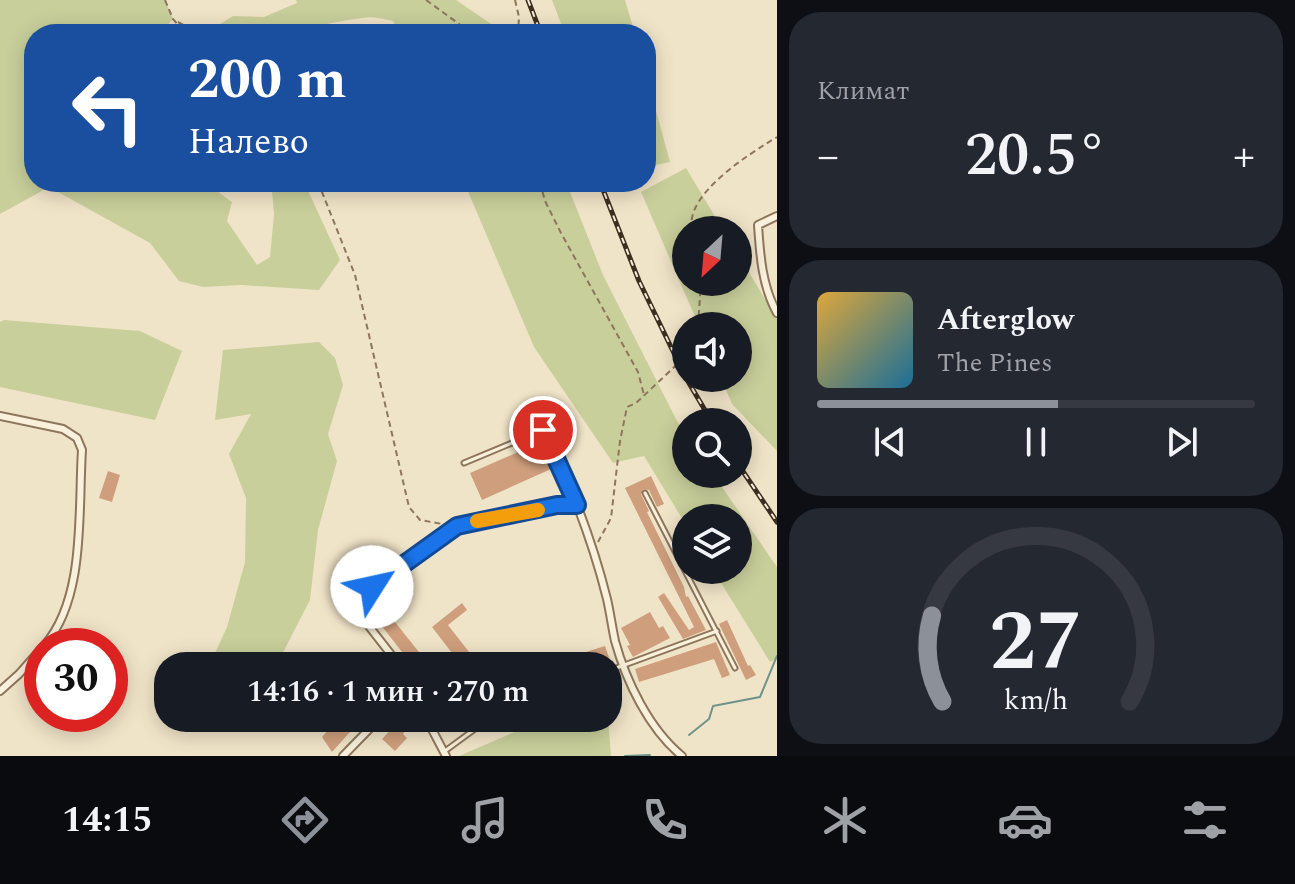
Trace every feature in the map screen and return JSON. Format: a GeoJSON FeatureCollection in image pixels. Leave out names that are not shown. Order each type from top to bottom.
{"type":"FeatureCollection","features":[{"type":"Feature","properties":{"kind":"street"},"geometry":{"type":"LineString","coordinates":[[775,216],[758,225],[761,264],[777,313]]}},
{"type":"Feature","properties":{"kind":"street"},"geometry":{"type":"LineString","coordinates":[[0,416],[63,429],[77,438],[82,450],[71,598],[58,628]]}},
{"type":"Feature","properties":{"kind":"street"},"geometry":{"type":"LineString","coordinates":[[389,652],[350,602],[457,526],[557,505],[577,505],[593,548],[624,666],[650,719],[682,756]]}},
{"type":"Feature","properties":{"kind":"street"},"geometry":{"type":"LineString","coordinates":[[0,691],[24,668]]}},
{"type":"Feature","properties":{"kind":"street"},"geometry":{"type":"LineString","coordinates":[[343,756],[366,732]]}},
{"type":"Feature","properties":{"kind":"street"},"geometry":{"type":"LineString","coordinates":[[433,732],[445,754]]}},
{"type":"Feature","properties":{"kind":"lane"},"geometry":{"type":"LineString","coordinates":[[464,463],[543,430],[577,505]]}},
{"type":"Feature","properties":{"kind":"lane"},"geometry":{"type":"LineString","coordinates":[[645,493],[735,668]]}},
{"type":"Feature","properties":{"kind":"lane"},"geometry":{"type":"LineString","coordinates":[[624,666],[717,631]]}},
{"type":"Feature","properties":{"kind":"lane"},"geometry":{"type":"LineString","coordinates":[[445,754],[472,732]]}},
{"type":"Feature","properties":{"kind":"path"},"geometry":{"type":"LineString","coordinates":[[165,0],[177,24]]}},
{"type":"Feature","properties":{"kind":"path"},"geometry":{"type":"LineString","coordinates":[[426,0],[459,24]]}},
{"type":"Feature","properties":{"kind":"path"},"geometry":{"type":"LineString","coordinates":[[515,0],[519,24]]}},
{"type":"Feature","properties":{"kind":"path"},"geometry":{"type":"LineString","coordinates":[[173,19],[182,24]]}},
{"type":"Feature","properties":{"kind":"path"},"geometry":{"type":"LineString","coordinates":[[692,216],[698,201],[736,162],[777,137]]}},
{"type":"Feature","properties":{"kind":"path"},"geometry":{"type":"LineString","coordinates":[[322,192],[355,275],[409,507],[420,520],[457,526]]}},
{"type":"Feature","properties":{"kind":"path"},"geometry":{"type":"LineString","coordinates":[[543,192],[561,233],[638,372],[644,395]]}},
{"type":"Feature","properties":{"kind":"path"},"geometry":{"type":"LineString","coordinates":[[593,548],[611,518],[627,407],[672,369]]}},
{"type":"Feature","properties":{"kind":"green space"},"geometry":{"type":"Polygon","coordinates":[[[0,0],[165,0],[173,19],[168,24],[24,24],[24,192],[40,192],[0,214],[0,0]]]}},
{"type":"Feature","properties":{"kind":"green space"},"geometry":{"type":"Polygon","coordinates":[[[296,0],[456,0],[491,24],[394,24],[393,21],[370,17],[328,24],[220,24],[233,16],[264,17],[297,3],[296,0]]]}},
{"type":"Feature","properties":{"kind":"green space"},"geometry":{"type":"Polygon","coordinates":[[[552,0],[625,0],[632,24],[561,24],[552,0]]]}},
{"type":"Feature","properties":{"kind":"green space"},"geometry":{"type":"Polygon","coordinates":[[[656,111],[670,162],[656,165],[656,111]]]}},
{"type":"Feature","properties":{"kind":"green space"},"geometry":{"type":"Polygon","coordinates":[[[686,168],[715,216],[672,216],[672,264],[641,192],[656,192],[656,184],[686,168]]]}},
{"type":"Feature","properties":{"kind":"green space"},"geometry":{"type":"Polygon","coordinates":[[[58,192],[218,192],[232,202],[227,221],[257,265],[270,257],[274,214],[272,192],[309,192],[340,260],[319,290],[241,285],[203,287],[179,281],[150,243],[58,192]]]}},
{"type":"Feature","properties":{"kind":"green space"},"geometry":{"type":"Polygon","coordinates":[[[468,192],[570,192],[603,275],[672,411],[672,488],[723,488],[734,504],[673,504],[644,456],[613,463],[534,347],[468,192]]]}},
{"type":"Feature","properties":{"kind":"green space"},"geometry":{"type":"Polygon","coordinates":[[[752,277],[777,319],[777,451],[752,425],[752,408],[736,408],[727,392],[752,392],[752,312],[693,312],[686,296],[752,296],[752,277]]]}},
{"type":"Feature","properties":{"kind":"green space"},"geometry":{"type":"Polygon","coordinates":[[[0,322],[140,331],[182,351],[155,420],[0,387],[0,322]]]}},
{"type":"Feature","properties":{"kind":"green space"},"geometry":{"type":"Polygon","coordinates":[[[319,342],[335,358],[343,385],[328,434],[337,461],[318,530],[310,600],[283,652],[215,652],[227,627],[245,562],[246,498],[229,454],[251,414],[215,420],[223,350],[319,342]]]}},
{"type":"Feature","properties":{"kind":"green space"},"geometry":{"type":"Polygon","coordinates":[[[752,531],[777,567],[777,659],[770,662],[722,584],[752,584],[752,531]]]}},
{"type":"Feature","properties":{"kind":"green space"},"geometry":{"type":"Polygon","coordinates":[[[515,732],[609,732],[611,756],[459,756],[515,732]]]}},
{"type":"Feature","properties":{"kind":"building"},"geometry":{"type":"Polygon","coordinates":[[[539,443],[551,469],[482,500],[470,473],[539,443]]]}},
{"type":"Feature","properties":{"kind":"building"},"geometry":{"type":"Polygon","coordinates":[[[108,471],[120,475],[112,502],[99,498],[108,471]]]}},
{"type":"Feature","properties":{"kind":"building"},"geometry":{"type":"Polygon","coordinates":[[[651,476],[664,504],[657,507],[649,490],[644,489],[641,494],[672,563],[672,583],[625,488],[651,476]]]}},
{"type":"Feature","properties":{"kind":"building"},"geometry":{"type":"Polygon","coordinates":[[[673,584],[683,584],[686,597],[706,630],[683,639],[658,597],[664,593],[689,630],[694,627],[673,584]]]}},
{"type":"Feature","properties":{"kind":"building"},"geometry":{"type":"Polygon","coordinates":[[[383,602],[419,652],[402,652],[370,611],[383,602]]]}},
{"type":"Feature","properties":{"kind":"building"},"geometry":{"type":"Polygon","coordinates":[[[462,603],[467,610],[448,625],[469,652],[451,652],[432,627],[462,603]]]}},
{"type":"Feature","properties":{"kind":"building"},"geometry":{"type":"Polygon","coordinates":[[[650,612],[659,628],[663,626],[670,638],[633,657],[621,628],[650,612]]]}},
{"type":"Feature","properties":{"kind":"building"},"geometry":{"type":"Polygon","coordinates":[[[727,620],[748,666],[756,675],[746,680],[719,624],[727,620]]]}},
{"type":"Feature","properties":{"kind":"building"},"geometry":{"type":"Polygon","coordinates":[[[716,642],[730,675],[722,678],[714,659],[639,682],[635,669],[716,642]]]}},
{"type":"Feature","properties":{"kind":"building"},"geometry":{"type":"Polygon","coordinates":[[[605,646],[607,652],[586,652],[605,646]]]}},
{"type":"Feature","properties":{"kind":"building"},"geometry":{"type":"Polygon","coordinates":[[[326,732],[350,732],[332,752],[322,737],[326,732]]]}},
{"type":"Feature","properties":{"kind":"building"},"geometry":{"type":"Polygon","coordinates":[[[389,732],[404,732],[407,738],[395,751],[382,739],[389,732]]]}},
{"type":"Feature","properties":{"kind":"waterway"},"geometry":{"type":"LineString","coordinates":[[689,735],[709,719],[713,706],[760,697],[777,656]]}},
{"type":"Feature","properties":{"kind":"waterway"},"geometry":{"type":"LineString","coordinates":[[625,756],[650,755]]}},
{"type":"Feature","properties":{"kind":"railway"},"geometry":{"type":"LineString","coordinates":[[528,0],[537,24]]}},
{"type":"Feature","properties":{"kind":"railway"},"geometry":{"type":"LineString","coordinates":[[604,192],[639,281],[672,349]]}},
{"type":"Feature","properties":{"kind":"railway"},"geometry":{"type":"LineString","coordinates":[[694,392],[704,408]]}},
{"type":"Feature","properties":{"kind":"railway"},"geometry":{"type":"LineString","coordinates":[[752,485],[777,522]]}},
{"type":"Feature","properties":{"kind":"slow traffic"},"geometry":{"type":"LineString","coordinates":[[477,521],[538,510]]}},
{"type":"Feature","properties":{"kind":"route"},"geometry":{"type":"LineString","coordinates":[[372,587],[457,526],[557,505],[577,505],[543,430]]}}]}
